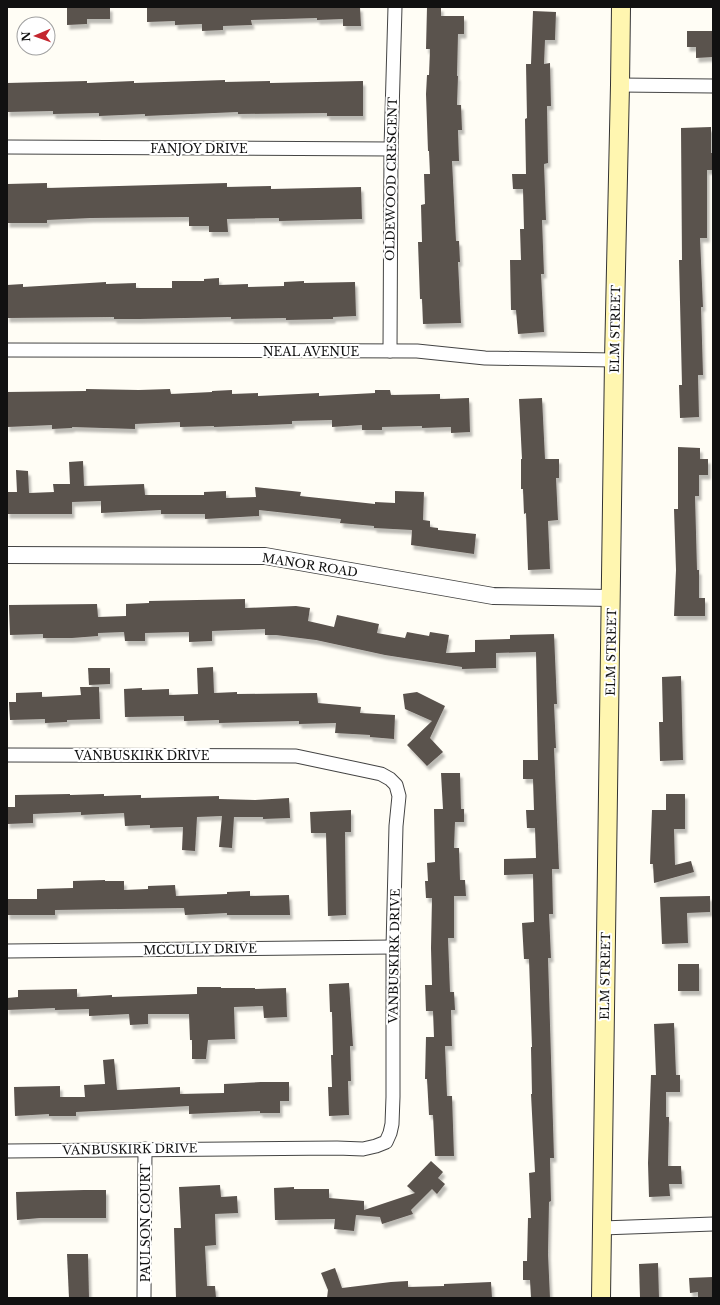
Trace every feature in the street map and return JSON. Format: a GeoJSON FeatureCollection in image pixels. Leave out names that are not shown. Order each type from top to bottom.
{"type":"FeatureCollection","features":[{"type":"Feature","properties":{"kind":"main road","name":"ELM STREET"},"geometry":{"type":"LineString","coordinates":[[601,1298],[614,360],[621,7]]}},
{"type":"Feature","properties":{"kind":"street","name":"OLDEWOOD CRESCENT"},"geometry":{"type":"LineString","coordinates":[[390,351],[391,149],[395,7]]}},
{"type":"Feature","properties":{"kind":"street"},"geometry":{"type":"LineString","coordinates":[[620,85],[713,86]]}},
{"type":"Feature","properties":{"kind":"street","name":"FANJOY DRIVE"},"geometry":{"type":"LineString","coordinates":[[7,147],[391,149]]}},
{"type":"Feature","properties":{"kind":"street","name":"NEAL AVENUE"},"geometry":{"type":"LineString","coordinates":[[7,350],[417,351],[485,358],[614,360]]}},
{"type":"Feature","properties":{"kind":"street","name":"MANOR ROAD"},"geometry":{"type":"LineString","coordinates":[[7,555],[265,556],[493,596],[611,598]]}},
{"type":"Feature","properties":{"kind":"street","name":"VANBUSKIRK DRIVE"},"geometry":{"type":"LineString","coordinates":[[7,754],[296,756],[381,774],[390,779],[396,786],[399,796],[396,826],[393,1097],[390,1133],[386,1142],[363,1149],[145,1149],[7,1151]]}},
{"type":"Feature","properties":{"kind":"street","name":"MCCULLY DRIVE"},"geometry":{"type":"LineString","coordinates":[[7,951],[394,947]]}},
{"type":"Feature","properties":{"kind":"street","name":"PAULSON COURT"},"geometry":{"type":"LineString","coordinates":[[144,1298],[145,1149]]}},
{"type":"Feature","properties":{"kind":"street"},"geometry":{"type":"LineString","coordinates":[[602,1228],[713,1224]]}},
{"type":"Feature","properties":{"kind":"building"},"geometry":{"type":"Polygon","coordinates":[[[67,7],[110,7],[110,19],[87,19],[87,24],[67,25],[67,7]]]}},
{"type":"Feature","properties":{"kind":"building"},"geometry":{"type":"Polygon","coordinates":[[[147,7],[360,7],[361,26],[343,26],[343,19],[317,20],[317,18],[251,20],[252,25],[223,26],[223,30],[202,31],[202,24],[175,25],[175,21],[147,22],[147,7]]]}},
{"type":"Feature","properties":{"kind":"building"},"geometry":{"type":"Polygon","coordinates":[[[427,7],[441,7],[441,16],[464,16],[464,34],[458,34],[457,76],[457,105],[461,105],[462,130],[458,130],[459,161],[452,161],[456,241],[459,241],[460,262],[458,262],[461,323],[423,324],[422,299],[420,299],[418,242],[422,242],[421,205],[425,204],[424,174],[430,174],[426,94],[427,75],[429,75],[430,49],[426,49],[427,7]]]}},
{"type":"Feature","properties":{"kind":"building"},"geometry":{"type":"Polygon","coordinates":[[[533,11],[556,12],[555,40],[545,40],[544,64],[550,63],[551,106],[547,106],[548,163],[544,164],[546,220],[542,220],[544,274],[541,274],[544,332],[518,334],[516,310],[511,310],[510,260],[521,260],[520,229],[524,229],[523,189],[513,189],[512,174],[526,174],[526,64],[531,64],[533,11]]]}},
{"type":"Feature","properties":{"kind":"building"},"geometry":{"type":"Polygon","coordinates":[[[687,31],[713,31],[713,57],[696,58],[696,47],[687,47],[687,31]]]}},
{"type":"Feature","properties":{"kind":"building"},"geometry":{"type":"Polygon","coordinates":[[[225,80],[225,82],[270,81],[270,83],[363,81],[363,116],[327,116],[327,113],[238,114],[238,112],[145,116],[145,114],[99,116],[99,113],[53,114],[53,111],[7,112],[7,83],[87,81],[87,83],[134,81],[134,83],[225,80]]]}},
{"type":"Feature","properties":{"kind":"building"},"geometry":{"type":"Polygon","coordinates":[[[711,127],[711,153],[713,153],[713,170],[707,170],[707,238],[700,238],[703,307],[701,307],[703,375],[698,375],[699,417],[680,418],[679,385],[682,385],[679,260],[682,260],[681,128],[711,127]]]}},
{"type":"Feature","properties":{"kind":"building"},"geometry":{"type":"Polygon","coordinates":[[[47,183],[47,188],[227,183],[227,187],[271,186],[271,189],[361,187],[362,219],[279,221],[279,218],[227,219],[228,232],[209,232],[209,226],[189,226],[189,217],[91,218],[47,220],[47,223],[7,223],[7,184],[47,183]]]}},
{"type":"Feature","properties":{"kind":"building"},"geometry":{"type":"Polygon","coordinates":[[[219,278],[219,285],[248,284],[248,287],[284,286],[284,282],[304,281],[304,283],[355,282],[356,316],[333,317],[333,319],[286,320],[286,318],[231,319],[231,317],[139,319],[114,319],[114,317],[7,318],[7,285],[23,284],[23,287],[106,282],[106,284],[136,283],[136,288],[172,288],[172,281],[204,281],[204,279],[219,278]]]}},
{"type":"Feature","properties":{"kind":"building"},"geometry":{"type":"Polygon","coordinates":[[[86,389],[170,389],[171,394],[232,390],[232,394],[258,393],[258,396],[319,393],[319,396],[375,393],[375,390],[390,390],[391,395],[440,394],[440,399],[469,398],[470,432],[451,433],[451,427],[422,428],[422,426],[382,427],[382,430],[362,430],[362,425],[332,427],[332,420],[292,421],[292,424],[214,427],[180,427],[180,422],[135,424],[135,429],[72,427],[52,429],[52,425],[7,427],[7,392],[86,391],[86,389]]]}},
{"type":"Feature","properties":{"kind":"building"},"geometry":{"type":"Polygon","coordinates":[[[542,398],[545,459],[559,459],[559,478],[556,478],[558,520],[548,521],[550,569],[528,570],[526,513],[524,514],[523,489],[521,489],[522,459],[519,399],[542,398]]]}},
{"type":"Feature","properties":{"kind":"building"},"geometry":{"type":"Polygon","coordinates":[[[678,447],[700,448],[700,459],[708,459],[708,475],[699,475],[699,496],[695,496],[699,598],[705,598],[705,616],[674,616],[676,570],[674,509],[678,509],[678,447]]]}},
{"type":"Feature","properties":{"kind":"building"},"geometry":{"type":"Polygon","coordinates":[[[83,461],[84,486],[144,484],[145,495],[204,495],[204,492],[226,491],[226,498],[256,497],[255,487],[301,492],[300,496],[375,504],[375,502],[395,503],[395,491],[424,492],[423,520],[430,521],[430,527],[438,528],[438,530],[476,534],[474,554],[411,545],[412,530],[374,528],[374,526],[340,523],[341,519],[259,510],[259,516],[205,519],[205,514],[161,514],[161,510],[101,513],[101,501],[72,502],[72,514],[7,514],[7,492],[17,492],[16,470],[28,471],[29,493],[54,492],[53,484],[70,484],[69,462],[83,461]]]}},
{"type":"Feature","properties":{"kind":"building"},"geometry":{"type":"Polygon","coordinates":[[[245,599],[245,608],[296,606],[310,608],[308,621],[334,627],[337,615],[379,624],[377,633],[405,638],[407,632],[429,636],[430,632],[449,635],[446,653],[475,652],[475,640],[510,639],[510,635],[554,634],[557,704],[554,704],[556,748],[554,748],[559,869],[552,869],[553,914],[549,914],[551,958],[548,958],[554,1158],[550,1158],[551,1201],[549,1202],[548,1254],[550,1298],[531,1298],[530,1280],[523,1280],[523,1261],[527,1261],[528,1218],[531,1218],[529,1173],[535,1172],[531,1094],[532,1047],[529,959],[524,959],[522,923],[534,922],[533,874],[504,875],[504,859],[536,858],[535,828],[527,828],[526,810],[534,810],[533,779],[523,779],[523,760],[538,760],[536,652],[496,653],[496,668],[462,669],[462,667],[385,655],[316,640],[265,635],[265,629],[212,631],[212,641],[189,642],[189,632],[145,633],[145,641],[125,641],[124,632],[98,633],[98,636],[72,638],[43,638],[43,634],[10,635],[9,605],[97,604],[98,617],[126,616],[126,604],[149,603],[149,601],[245,599]]]}},
{"type":"Feature","properties":{"kind":"building"},"geometry":{"type":"Polygon","coordinates":[[[213,667],[214,693],[317,693],[318,703],[361,707],[360,713],[395,715],[394,739],[370,737],[370,735],[335,733],[336,723],[299,724],[299,721],[219,723],[219,720],[184,721],[184,716],[125,717],[124,689],[169,689],[169,695],[198,694],[197,668],[213,667]]]}},
{"type":"Feature","properties":{"kind":"building"},"geometry":{"type":"Polygon","coordinates":[[[88,668],[110,668],[110,684],[89,685],[88,668]]]}},
{"type":"Feature","properties":{"kind":"building"},"geometry":{"type":"Polygon","coordinates":[[[681,676],[683,760],[660,761],[659,722],[663,722],[662,677],[681,676]]]}},
{"type":"Feature","properties":{"kind":"building"},"geometry":{"type":"Polygon","coordinates":[[[80,687],[99,687],[100,719],[67,720],[67,722],[45,723],[45,719],[10,720],[9,702],[16,702],[16,693],[42,692],[42,697],[81,695],[80,687]]]}},
{"type":"Feature","properties":{"kind":"building"},"geometry":{"type":"Polygon","coordinates":[[[417,692],[445,706],[430,738],[443,752],[427,766],[407,745],[432,721],[405,709],[403,694],[417,692]]]}},
{"type":"Feature","properties":{"kind":"building"},"geometry":{"type":"Polygon","coordinates":[[[441,773],[460,773],[461,809],[464,809],[464,822],[455,822],[454,848],[459,848],[460,880],[465,880],[466,896],[454,896],[454,938],[448,938],[450,992],[454,992],[455,1010],[451,1010],[452,1046],[445,1046],[447,1096],[452,1096],[454,1156],[435,1156],[433,1115],[429,1115],[427,1079],[425,1079],[426,1037],[434,1037],[433,1011],[426,1011],[425,985],[432,985],[432,898],[426,898],[425,881],[428,881],[427,863],[435,862],[434,809],[443,809],[441,773]]]}},
{"type":"Feature","properties":{"kind":"building"},"geometry":{"type":"Polygon","coordinates":[[[104,794],[104,796],[141,795],[141,798],[219,796],[219,799],[255,800],[289,798],[290,818],[263,819],[263,817],[234,817],[232,848],[219,847],[222,816],[197,817],[195,851],[182,850],[183,827],[150,828],[150,825],[125,826],[124,813],[81,815],[81,812],[33,814],[33,823],[7,824],[7,807],[15,807],[15,795],[104,794]]]}},
{"type":"Feature","properties":{"kind":"building"},"geometry":{"type":"Polygon","coordinates":[[[666,794],[685,794],[685,829],[674,829],[675,865],[691,861],[694,872],[654,883],[653,864],[650,864],[652,810],[666,810],[666,794]]]}},
{"type":"Feature","properties":{"kind":"building"},"geometry":{"type":"Polygon","coordinates":[[[351,810],[351,832],[345,832],[346,915],[328,916],[326,833],[311,833],[310,812],[351,810]]]}},
{"type":"Feature","properties":{"kind":"building"},"geometry":{"type":"Polygon","coordinates":[[[73,881],[124,881],[124,890],[148,889],[148,886],[175,885],[176,896],[227,894],[227,892],[250,891],[250,896],[289,895],[290,915],[227,915],[227,913],[185,915],[184,908],[55,910],[55,915],[7,915],[7,899],[37,899],[37,889],[73,888],[73,881]]]}},
{"type":"Feature","properties":{"kind":"building"},"geometry":{"type":"Polygon","coordinates":[[[710,896],[710,912],[687,913],[688,943],[662,944],[660,897],[710,896]]]}},
{"type":"Feature","properties":{"kind":"building"},"geometry":{"type":"Polygon","coordinates":[[[678,964],[699,964],[699,991],[678,991],[678,964]]]}},
{"type":"Feature","properties":{"kind":"building"},"geometry":{"type":"Polygon","coordinates":[[[349,983],[353,1046],[350,1046],[351,1081],[348,1081],[349,1115],[329,1116],[328,1087],[332,1087],[331,1055],[333,1055],[332,1012],[330,1012],[329,984],[349,983]]]}},
{"type":"Feature","properties":{"kind":"building"},"geometry":{"type":"Polygon","coordinates":[[[197,987],[255,989],[286,988],[287,1017],[264,1018],[263,1006],[234,1007],[235,1039],[208,1040],[206,1059],[192,1059],[192,1040],[190,1040],[189,1014],[148,1014],[148,1024],[130,1025],[129,1014],[89,1016],[89,1009],[55,1010],[55,1008],[7,1010],[7,998],[18,997],[18,990],[77,989],[77,997],[112,995],[112,997],[197,994],[197,987]]]}},
{"type":"Feature","properties":{"kind":"building"},"geometry":{"type":"Polygon","coordinates":[[[674,1023],[676,1075],[680,1075],[680,1092],[666,1092],[666,1117],[669,1117],[668,1166],[681,1166],[682,1184],[669,1184],[670,1196],[649,1197],[648,1163],[651,1075],[656,1075],[654,1024],[674,1023]]]}},
{"type":"Feature","properties":{"kind":"building"},"geometry":{"type":"Polygon","coordinates":[[[114,1059],[117,1090],[180,1087],[180,1094],[224,1093],[224,1084],[289,1082],[289,1101],[280,1101],[280,1113],[260,1113],[260,1111],[189,1114],[189,1106],[76,1112],[76,1116],[49,1116],[49,1114],[15,1116],[14,1087],[60,1086],[60,1097],[85,1097],[84,1085],[105,1084],[103,1060],[114,1059]]]}},
{"type":"Feature","properties":{"kind":"building"},"geometry":{"type":"Polygon","coordinates":[[[431,1161],[443,1172],[438,1178],[445,1184],[437,1194],[432,1189],[411,1210],[413,1214],[382,1224],[380,1217],[356,1215],[354,1231],[334,1229],[335,1219],[275,1220],[274,1188],[294,1187],[294,1189],[329,1189],[329,1198],[364,1201],[364,1210],[415,1193],[407,1186],[431,1161]]]}},
{"type":"Feature","properties":{"kind":"building"},"geometry":{"type":"Polygon","coordinates":[[[220,1185],[221,1197],[237,1196],[238,1213],[215,1214],[216,1245],[205,1246],[207,1286],[215,1286],[216,1298],[176,1298],[174,1228],[181,1228],[179,1187],[220,1185]]]}},
{"type":"Feature","properties":{"kind":"building"},"geometry":{"type":"Polygon","coordinates":[[[106,1190],[106,1218],[40,1218],[17,1220],[16,1192],[106,1190]]]}},
{"type":"Feature","properties":{"kind":"building"},"geometry":{"type":"Polygon","coordinates":[[[67,1254],[88,1254],[89,1298],[69,1298],[67,1254]]]}},
{"type":"Feature","properties":{"kind":"building"},"geometry":{"type":"Polygon","coordinates":[[[658,1263],[659,1298],[640,1298],[639,1264],[658,1263]]]}},
{"type":"Feature","properties":{"kind":"building"},"geometry":{"type":"Polygon","coordinates":[[[335,1268],[342,1288],[408,1281],[408,1287],[491,1282],[492,1298],[327,1298],[328,1290],[321,1273],[335,1268]]]}},
{"type":"Feature","properties":{"kind":"building"},"geometry":{"type":"Polygon","coordinates":[[[713,1277],[713,1298],[698,1298],[698,1292],[690,1293],[689,1278],[713,1277]]]}}]}
